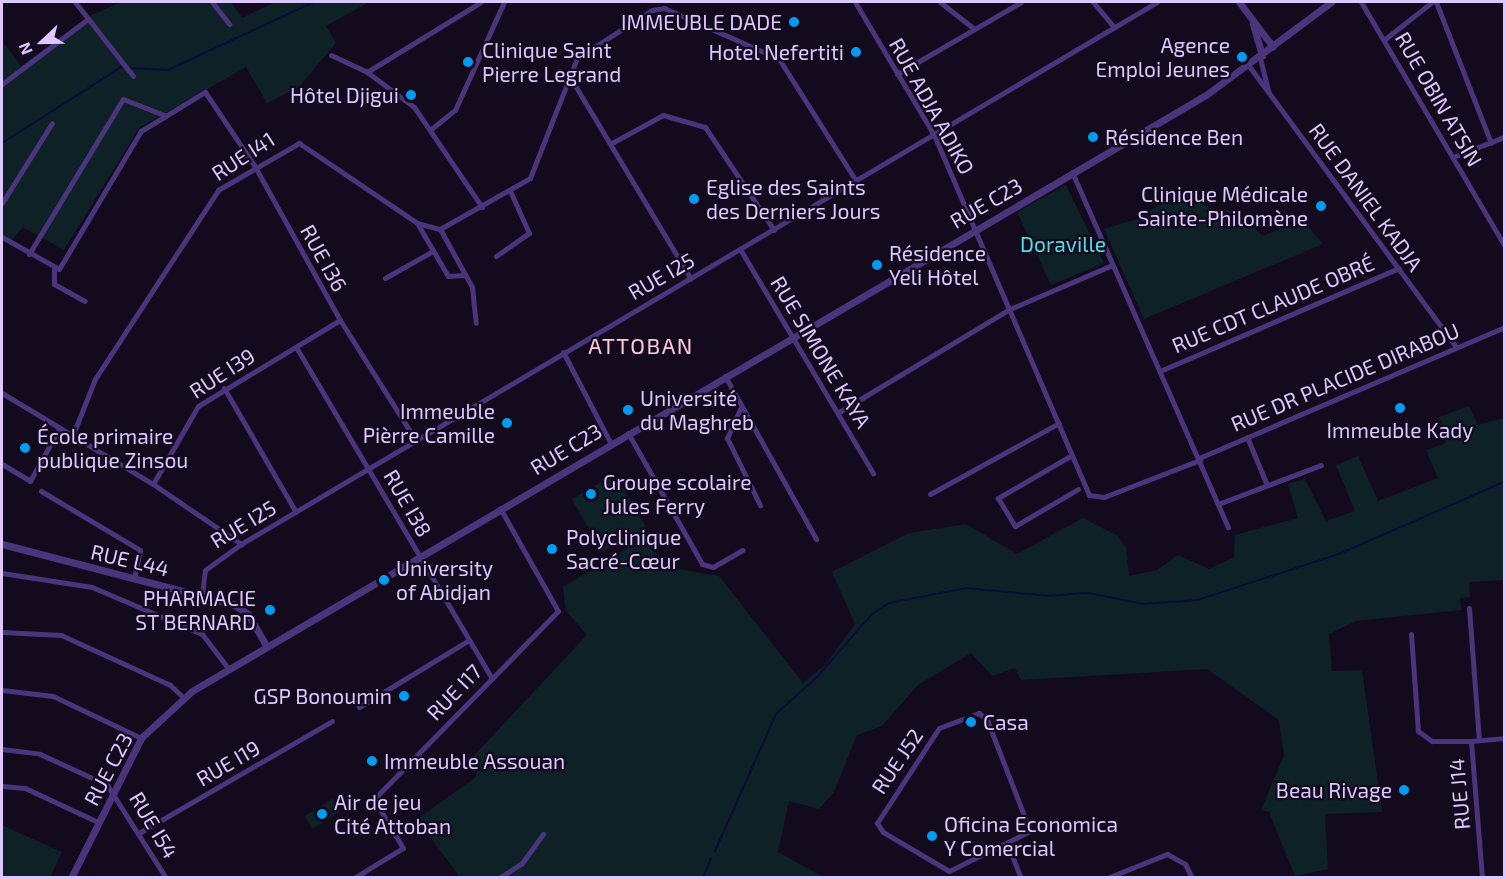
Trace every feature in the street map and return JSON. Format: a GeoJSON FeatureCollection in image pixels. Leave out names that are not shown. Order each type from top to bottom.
{"type":"FeatureCollection","features":[{"type":"Feature","properties":{"kind":"street"},"geometry":{"type":"LineString","coordinates":[[75,2],[133,76]]}},
{"type":"Feature","properties":{"kind":"street"},"geometry":{"type":"LineString","coordinates":[[212,2],[229,24]]}},
{"type":"Feature","properties":{"kind":"street"},"geometry":{"type":"LineString","coordinates":[[367,72],[481,2]]}},
{"type":"Feature","properties":{"kind":"street"},"geometry":{"type":"LineString","coordinates":[[430,130],[455,110],[504,2]]}},
{"type":"Feature","properties":{"kind":"street","name":"RUE ADJA ADIKO"},"geometry":{"type":"LineString","coordinates":[[855,2],[934,135],[976,227],[1059,423]]}},
{"type":"Feature","properties":{"kind":"street"},"geometry":{"type":"LineString","coordinates":[[940,2],[973,28]]}},
{"type":"Feature","properties":{"kind":"street"},"geometry":{"type":"LineString","coordinates":[[897,74],[1012,4],[1021,2]]}},
{"type":"Feature","properties":{"kind":"street"},"geometry":{"type":"LineString","coordinates":[[1093,2],[1114,27]]}},
{"type":"Feature","properties":{"kind":"street","name":"RUE I25"},"geometry":{"type":"LineString","coordinates":[[202,594],[205,570],[241,544],[414,439],[691,279],[1157,2]]}},
{"type":"Feature","properties":{"kind":"street"},"geometry":{"type":"LineString","coordinates":[[1239,2],[1273,47]]}},
{"type":"Feature","properties":{"kind":"street","name":"RUE C23"},"geometry":{"type":"LineString","coordinates":[[71,878],[141,738],[183,697],[419,554],[1249,66],[1331,2]]}},
{"type":"Feature","properties":{"kind":"street","name":"RUE OBIN ATSIN"},"geometry":{"type":"LineString","coordinates":[[1361,2],[1385,39],[1504,245]]}},
{"type":"Feature","properties":{"kind":"street"},"geometry":{"type":"LineString","coordinates":[[1385,39],[1434,2],[1491,143]]}},
{"type":"Feature","properties":{"kind":"street"},"geometry":{"type":"LineString","coordinates":[[476,322],[472,287],[440,229],[530,178],[577,58],[651,10],[664,8],[779,60],[856,181]]}},
{"type":"Feature","properties":{"kind":"street"},"geometry":{"type":"LineString","coordinates":[[2,84],[88,19]]}},
{"type":"Feature","properties":{"kind":"street"},"geometry":{"type":"LineString","coordinates":[[1252,19],[1269,92]]}},
{"type":"Feature","properties":{"kind":"street"},"geometry":{"type":"LineString","coordinates":[[331,55],[367,72],[414,107],[482,207]]}},
{"type":"Feature","properties":{"kind":"street","name":"RUE DANIEL KADJA"},"geometry":{"type":"LineString","coordinates":[[1249,66],[1456,347]]}},
{"type":"Feature","properties":{"kind":"street"},"geometry":{"type":"LineString","coordinates":[[570,77],[691,279]]}},
{"type":"Feature","properties":{"kind":"street","name":"RUE I36"},"geometry":{"type":"LineString","coordinates":[[164,115],[205,92],[254,165],[340,320],[414,439]]}},
{"type":"Feature","properties":{"kind":"street"},"geometry":{"type":"LineString","coordinates":[[29,254],[123,99],[164,115]]}},
{"type":"Feature","properties":{"kind":"street"},"geometry":{"type":"LineString","coordinates":[[2,237],[54,268],[62,266],[141,131],[164,115]]}},
{"type":"Feature","properties":{"kind":"street"},"geometry":{"type":"LineString","coordinates":[[610,144],[663,115],[705,127],[774,230]]}},
{"type":"Feature","properties":{"kind":"street"},"geometry":{"type":"LineString","coordinates":[[2,203],[52,123]]}},
{"type":"Feature","properties":{"kind":"street"},"geometry":{"type":"LineString","coordinates":[[1454,157],[1504,137]]}},
{"type":"Feature","properties":{"kind":"street","name":"RUE I41"},"geometry":{"type":"LineString","coordinates":[[72,437],[95,379],[208,200],[254,165],[299,143],[417,223],[440,229]]}},
{"type":"Feature","properties":{"kind":"street"},"geometry":{"type":"LineString","coordinates":[[1072,172],[1228,527]]}},
{"type":"Feature","properties":{"kind":"street"},"geometry":{"type":"LineString","coordinates":[[496,256],[529,232],[510,191]]}},
{"type":"Feature","properties":{"kind":"street"},"geometry":{"type":"LineString","coordinates":[[417,223],[448,276],[464,275]]}},
{"type":"Feature","properties":{"kind":"street"},"geometry":{"type":"LineString","coordinates":[[1497,232],[1504,229]]}},
{"type":"Feature","properties":{"kind":"street","name":"RUE SIMONE KAYA"},"geometry":{"type":"LineString","coordinates":[[740,249],[839,412],[873,473]]}},
{"type":"Feature","properties":{"kind":"street"},"geometry":{"type":"LineString","coordinates":[[385,278],[433,251]]}},
{"type":"Feature","properties":{"kind":"street"},"geometry":{"type":"LineString","coordinates":[[839,412],[1010,309],[1112,265]]}},
{"type":"Feature","properties":{"kind":"street"},"geometry":{"type":"LineString","coordinates":[[54,268],[54,284],[86,302]]}},
{"type":"Feature","properties":{"kind":"street","name":"RUE CDT CLAUDE OBRÉ"},"geometry":{"type":"LineString","coordinates":[[1160,371],[1399,268]]}},
{"type":"Feature","properties":{"kind":"street","name":"RUE I39"},"geometry":{"type":"LineString","coordinates":[[153,484],[190,415],[224,388],[340,320]]}},
{"type":"Feature","properties":{"kind":"street","name":"RUE DR PLACIDE DIRABOU"},"geometry":{"type":"LineString","coordinates":[[1059,423],[1089,495],[1097,498],[1199,459],[1504,327]]}},
{"type":"Feature","properties":{"kind":"street","name":"RUE I38"},"geometry":{"type":"LineString","coordinates":[[296,347],[491,677]]}},
{"type":"Feature","properties":{"kind":"street"},"geometry":{"type":"LineString","coordinates":[[562,352],[610,442]]}},
{"type":"Feature","properties":{"kind":"street"},"geometry":{"type":"LineString","coordinates":[[725,375],[740,409],[816,539]]}},
{"type":"Feature","properties":{"kind":"street"},"geometry":{"type":"LineString","coordinates":[[224,388],[296,512]]}},
{"type":"Feature","properties":{"kind":"street"},"geometry":{"type":"LineString","coordinates":[[2,393],[153,484],[241,544]]}},
{"type":"Feature","properties":{"kind":"street"},"geometry":{"type":"LineString","coordinates":[[740,409],[727,438],[760,506]]}},
{"type":"Feature","properties":{"kind":"street"},"geometry":{"type":"LineString","coordinates":[[930,494],[1059,423]]}},
{"type":"Feature","properties":{"kind":"street"},"geometry":{"type":"LineString","coordinates":[[2,464],[30,481],[59,429]]}},
{"type":"Feature","properties":{"kind":"street"},"geometry":{"type":"LineString","coordinates":[[627,432],[702,564],[714,567],[742,550]]}},
{"type":"Feature","properties":{"kind":"street"},"geometry":{"type":"LineString","coordinates":[[1247,437],[1267,485]]}},
{"type":"Feature","properties":{"kind":"street"},"geometry":{"type":"LineString","coordinates":[[1072,455],[998,498],[1015,526],[1077,489]]}},
{"type":"Feature","properties":{"kind":"street"},"geometry":{"type":"LineString","coordinates":[[1218,504],[1321,465]]}},
{"type":"Feature","properties":{"kind":"street"},"geometry":{"type":"LineString","coordinates":[[41,490],[140,550],[134,578]]}},
{"type":"Feature","properties":{"kind":"street","name":"RUE I17"},"geometry":{"type":"LineString","coordinates":[[354,878],[403,848],[374,799],[559,608],[500,508]]}},
{"type":"Feature","properties":{"kind":"street","name":"RUE L44"},"geometry":{"type":"LineString","coordinates":[[2,544],[202,594],[248,614],[266,645]]}},
{"type":"Feature","properties":{"kind":"street"},"geometry":{"type":"LineString","coordinates":[[2,573],[92,587],[202,634],[228,668]]}},
{"type":"Feature","properties":{"kind":"street"},"geometry":{"type":"LineString","coordinates":[[1468,608],[1479,740]]}},
{"type":"Feature","properties":{"kind":"street"},"geometry":{"type":"LineString","coordinates":[[2,632],[61,635],[170,686],[183,697]]}},
{"type":"Feature","properties":{"kind":"street"},"geometry":{"type":"LineString","coordinates":[[1411,634],[1418,731],[1432,741],[1471,741]]}},
{"type":"Feature","properties":{"kind":"street"},"geometry":{"type":"LineString","coordinates":[[359,707],[469,640]]}},
{"type":"Feature","properties":{"kind":"street"},"geometry":{"type":"LineString","coordinates":[[2,690],[53,696],[141,738]]}},
{"type":"Feature","properties":{"kind":"street","name":"RUE J52"},"geometry":{"type":"LineString","coordinates":[[985,715],[1030,829],[1008,846],[951,871],[877,826],[941,726],[985,715]]}},
{"type":"Feature","properties":{"kind":"street","name":"RUE I19"},"geometry":{"type":"LineString","coordinates":[[139,833],[332,721]]}},
{"type":"Feature","properties":{"kind":"street","name":"RUE J14"},"geometry":{"type":"LineString","coordinates":[[1482,878],[1471,741],[1504,738]]}},
{"type":"Feature","properties":{"kind":"street"},"geometry":{"type":"LineString","coordinates":[[2,749],[40,754],[113,790]]}},
{"type":"Feature","properties":{"kind":"street"},"geometry":{"type":"LineString","coordinates":[[2,786],[25,788],[98,822]]}},
{"type":"Feature","properties":{"kind":"street","name":"RUE I54"},"geometry":{"type":"LineString","coordinates":[[113,790],[166,878]]}},
{"type":"Feature","properties":{"kind":"street"},"geometry":{"type":"LineString","coordinates":[[499,878],[522,863],[543,834]]}},
{"type":"Feature","properties":{"kind":"street"},"geometry":{"type":"LineString","coordinates":[[1008,846],[1021,878]]}},
{"type":"Feature","properties":{"kind":"street"},"geometry":{"type":"LineString","coordinates":[[1107,878],[1161,855],[1178,858],[1192,878]]}},
{"type":"Feature","properties":{"kind":"green space"},"geometry":{"type":"Polygon","coordinates":[[[122,2],[231,2],[242,18],[275,2],[369,2],[326,26],[336,43],[299,87],[267,103],[246,67],[139,128],[64,250],[23,227],[9,243],[2,236],[2,41],[21,66],[91,15],[122,2]]]}},
{"type":"Feature","properties":{"kind":"green space","name":"Doraville"},"geometry":{"type":"Polygon","coordinates":[[[1066,185],[1104,263],[1051,285],[1017,212],[1066,185]]]}},
{"type":"Feature","properties":{"kind":"green space"},"geometry":{"type":"Polygon","coordinates":[[[1191,193],[1209,208],[1239,212],[1262,236],[1303,221],[1323,244],[1144,319],[1104,229],[1140,218],[1175,194],[1191,193]]]}},
{"type":"Feature","properties":{"kind":"green space"},"geometry":{"type":"Polygon","coordinates":[[[1469,406],[1478,425],[1504,418],[1504,580],[1469,582],[1470,597],[1460,598],[1461,610],[1356,621],[1329,634],[1332,671],[1362,670],[1382,812],[1325,814],[1328,869],[1295,876],[1269,812],[1261,810],[1284,756],[1279,720],[1207,669],[1021,680],[1015,668],[992,676],[971,653],[918,685],[882,726],[857,735],[834,792],[819,809],[789,801],[778,852],[823,877],[460,877],[417,819],[475,778],[478,769],[468,762],[587,635],[566,611],[563,587],[641,540],[673,568],[719,576],[803,683],[825,665],[855,624],[832,572],[909,533],[966,524],[1017,554],[1083,518],[1118,536],[1126,548],[1129,576],[1157,570],[1178,555],[1209,569],[1234,557],[1235,535],[1298,518],[1288,484],[1305,479],[1326,521],[1355,511],[1336,465],[1358,456],[1378,501],[1438,478],[1426,450],[1446,443],[1437,418],[1469,406]]]}},
{"type":"Feature","properties":{"kind":"green space"},"geometry":{"type":"Polygon","coordinates":[[[615,474],[646,527],[602,552],[572,499],[615,474]]]}},
{"type":"Feature","properties":{"kind":"green space","name":"Air de jeu Cité Attoban"},"geometry":{"type":"Polygon","coordinates":[[[332,799],[340,812],[312,829],[305,816],[332,799]]]}},
{"type":"Feature","properties":{"kind":"green space"},"geometry":{"type":"Polygon","coordinates":[[[2,825],[62,852],[50,877],[2,877],[2,825]]]}},
{"type":"Feature","properties":{"kind":"waterway"},"geometry":{"type":"LineString","coordinates":[[128,68],[168,70],[314,2]]}},
{"type":"Feature","properties":{"kind":"waterway"},"geometry":{"type":"LineString","coordinates":[[2,143],[123,66]]}},
{"type":"Feature","properties":{"kind":"waterway"},"geometry":{"type":"LineString","coordinates":[[715,851],[776,714],[817,677],[872,614],[889,603],[966,588],[1050,596],[1088,593],[1143,604],[1198,600],[1339,554],[1504,482]]}},
{"type":"Feature","properties":{"kind":"waterway"},"geometry":{"type":"LineString","coordinates":[[703,878],[711,858]]}},
{"type":"Feature","properties":{"kind":"place","name":"IMMEUBLE DADE"},"geometry":{"type":"Point","coordinates":[794,22]}},
{"type":"Feature","properties":{"kind":"place","name":"Hotel Nefertiti"},"geometry":{"type":"Point","coordinates":[856,52]}},
{"type":"Feature","properties":{"kind":"place","name":"Agence Emploi Jeunes"},"geometry":{"type":"Point","coordinates":[1242,57]}},
{"type":"Feature","properties":{"kind":"place","name":"Clinique Saint Pierre Legrand"},"geometry":{"type":"Point","coordinates":[468,62]}},
{"type":"Feature","properties":{"kind":"place","name":"Hôtel Djigui"},"geometry":{"type":"Point","coordinates":[411,95]}},
{"type":"Feature","properties":{"kind":"place","name":"Résidence Ben"},"geometry":{"type":"Point","coordinates":[1093,137]}},
{"type":"Feature","properties":{"kind":"place","name":"Eglise des Saints des Derniers Jours"},"geometry":{"type":"Point","coordinates":[694,199]}},
{"type":"Feature","properties":{"kind":"place","name":"Clinique Médicale Sainte-Philomène"},"geometry":{"type":"Point","coordinates":[1321,206]}},
{"type":"Feature","properties":{"kind":"place","name":"Résidence Yeli Hôtel"},"geometry":{"type":"Point","coordinates":[877,265]}},
{"type":"Feature","properties":{"kind":"place","name":"Immeuble Kady"},"geometry":{"type":"Point","coordinates":[1400,408]}},
{"type":"Feature","properties":{"kind":"place","name":"Université du Maghreb"},"geometry":{"type":"Point","coordinates":[628,410]}},
{"type":"Feature","properties":{"kind":"place","name":"Immeuble Pièrre Camille"},"geometry":{"type":"Point","coordinates":[507,423]}},
{"type":"Feature","properties":{"kind":"place","name":"École primaire publique Zinsou"},"geometry":{"type":"Point","coordinates":[25,448]}},
{"type":"Feature","properties":{"kind":"place","name":"Groupe scolaire Jules Ferry"},"geometry":{"type":"Point","coordinates":[591,494]}},
{"type":"Feature","properties":{"kind":"place","name":"Polyclinique Sacré-Cœur"},"geometry":{"type":"Point","coordinates":[552,549]}},
{"type":"Feature","properties":{"kind":"place","name":"University of Abidjan"},"geometry":{"type":"Point","coordinates":[384,580]}},
{"type":"Feature","properties":{"kind":"place","name":"PHARMACIE ST BERNARD"},"geometry":{"type":"Point","coordinates":[270,610]}},
{"type":"Feature","properties":{"kind":"place","name":"GSP Bonoumin"},"geometry":{"type":"Point","coordinates":[404,696]}},
{"type":"Feature","properties":{"kind":"place","name":"Casa"},"geometry":{"type":"Point","coordinates":[971,722]}},
{"type":"Feature","properties":{"kind":"place","name":"Immeuble Assouan"},"geometry":{"type":"Point","coordinates":[372,761]}},
{"type":"Feature","properties":{"kind":"place","name":"Beau Rivage"},"geometry":{"type":"Point","coordinates":[1404,790]}},
{"type":"Feature","properties":{"kind":"place","name":"Air de jeu Cité Attoban"},"geometry":{"type":"Point","coordinates":[322,814]}},
{"type":"Feature","properties":{"kind":"place","name":"Oficina Economica Y Comercial"},"geometry":{"type":"Point","coordinates":[932,836]}},
{"type":"Feature","properties":{"kind":"district","name":"ATTOBAN"},"geometry":{"type":"Point","coordinates":[641,346]}}]}
